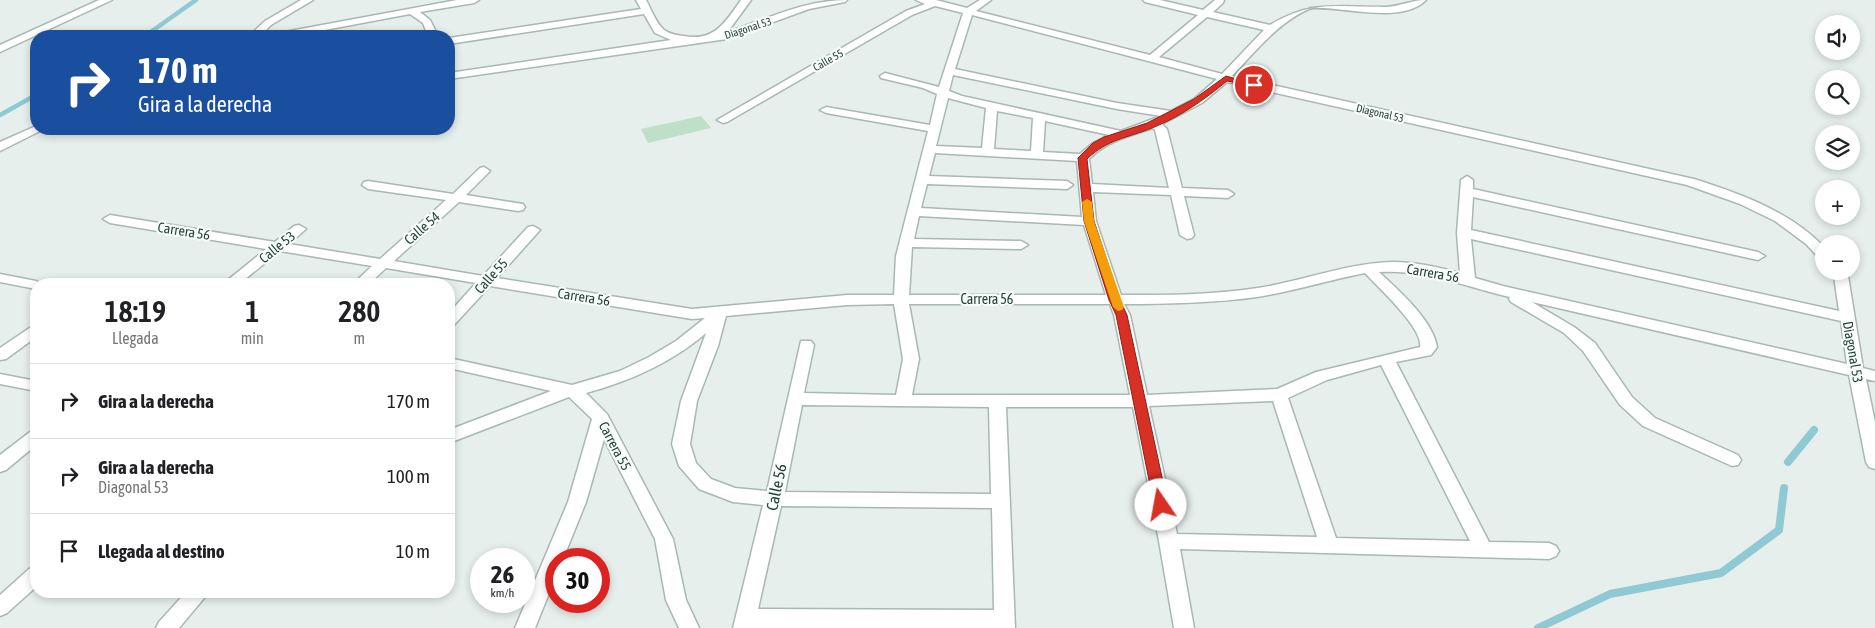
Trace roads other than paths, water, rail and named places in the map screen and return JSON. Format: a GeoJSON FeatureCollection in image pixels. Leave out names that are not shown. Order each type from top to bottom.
{"type":"FeatureCollection","features":[{"type":"Feature","properties":{"kind":"street"},"geometry":{"type":"LineString","coordinates":[[41,30],[107,0]]}},
{"type":"Feature","properties":{"kind":"street"},"geometry":{"type":"LineString","coordinates":[[260,30],[268,23],[308,0]]}},
{"type":"Feature","properties":{"kind":"street"},"geometry":{"type":"LineString","coordinates":[[309,30],[474,0]]}},
{"type":"Feature","properties":{"kind":"street","name":"Diagonal 53"},"geometry":{"type":"LineString","coordinates":[[641,0],[659,31],[667,36],[689,40],[714,38],[736,33],[807,7],[842,0]]}},
{"type":"Feature","properties":{"kind":"street"},"geometry":{"type":"LineString","coordinates":[[714,38],[729,24],[746,0]]}},
{"type":"Feature","properties":{"kind":"street","name":"Diagonal 53"},"geometry":{"type":"LineString","coordinates":[[921,0],[938,2],[968,12],[1226,78],[1690,182],[1730,194],[1773,214],[1815,244]]}},
{"type":"Feature","properties":{"kind":"street"},"geometry":{"type":"LineString","coordinates":[[904,401],[911,358],[902,300],[903,256],[949,70],[968,12],[986,0]]}},
{"type":"Feature","properties":{"kind":"street"},"geometry":{"type":"LineString","coordinates":[[1148,0],[1272,29]]}},
{"type":"Feature","properties":{"kind":"street"},"geometry":{"type":"LineString","coordinates":[[929,149],[1083,158],[1096,145],[1121,134],[1155,123],[1197,101],[1226,78],[1272,29],[1293,10],[1323,2],[1400,8],[1413,6],[1421,0]]}},
{"type":"Feature","properties":{"kind":"street"},"geometry":{"type":"LineString","coordinates":[[1151,59],[1220,1]]}},
{"type":"Feature","properties":{"kind":"street","name":"Calle 55"},"geometry":{"type":"LineString","coordinates":[[723,120],[909,13],[938,2]]}},
{"type":"Feature","properties":{"kind":"street"},"geometry":{"type":"LineString","coordinates":[[411,10],[427,22],[430,30]]}},
{"type":"Feature","properties":{"kind":"street"},"geometry":{"type":"LineString","coordinates":[[455,40],[647,11]]}},
{"type":"Feature","properties":{"kind":"street"},"geometry":{"type":"LineString","coordinates":[[0,49],[30,35]]}},
{"type":"Feature","properties":{"kind":"street"},"geometry":{"type":"LineString","coordinates":[[455,75],[689,40]]}},
{"type":"Feature","properties":{"kind":"street"},"geometry":{"type":"LineString","coordinates":[[949,70],[1117,106],[1171,114]]}},
{"type":"Feature","properties":{"kind":"street"},"geometry":{"type":"LineString","coordinates":[[885,76],[927,86],[943,94],[1121,134]]}},
{"type":"Feature","properties":{"kind":"street"},"geometry":{"type":"LineString","coordinates":[[988,152],[992,106]]}},
{"type":"Feature","properties":{"kind":"street"},"geometry":{"type":"LineString","coordinates":[[826,110],[934,129]]}},
{"type":"Feature","properties":{"kind":"street"},"geometry":{"type":"LineString","coordinates":[[1037,155],[1038,116]]}},
{"type":"Feature","properties":{"kind":"street"},"geometry":{"type":"LineString","coordinates":[[1155,123],[1161,129],[1187,235]]}},
{"type":"Feature","properties":{"kind":"street"},"geometry":{"type":"LineString","coordinates":[[0,147],[30,133]]}},
{"type":"Feature","properties":{"kind":"street"},"geometry":{"type":"LineString","coordinates":[[1083,158],[1089,221],[1115,300],[1122,315],[1169,541],[1184,628]]}},
{"type":"Feature","properties":{"kind":"street","name":"Calle 54"},"geometry":{"type":"LineString","coordinates":[[366,278],[456,199],[484,171]]}},
{"type":"Feature","properties":{"kind":"street"},"geometry":{"type":"LineString","coordinates":[[922,180],[1066,185]]}},
{"type":"Feature","properties":{"kind":"street"},"geometry":{"type":"LineString","coordinates":[[368,185],[518,207]]}},
{"type":"Feature","properties":{"kind":"street"},"geometry":{"type":"LineString","coordinates":[[1468,280],[1464,233],[1467,186],[1758,256]]}},
{"type":"Feature","properties":{"kind":"street"},"geometry":{"type":"LineString","coordinates":[[1085,188],[1228,194]]}},
{"type":"Feature","properties":{"kind":"street"},"geometry":{"type":"LineString","coordinates":[[915,212],[1089,221]]}},
{"type":"Feature","properties":{"kind":"street","name":"Carrera 56"},"geometry":{"type":"LineString","coordinates":[[110,219],[664,311],[692,314],[847,300],[1202,299],[1249,294],[1369,269],[1406,266],[1454,275],[1499,290],[1875,376]]}},
{"type":"Feature","properties":{"kind":"street","name":"Calle 53"},"geometry":{"type":"LineString","coordinates":[[238,278],[299,229]]}},
{"type":"Feature","properties":{"kind":"street","name":"Calle 55"},"geometry":{"type":"LineString","coordinates":[[455,315],[533,230]]}},
{"type":"Feature","properties":{"kind":"street"},"geometry":{"type":"LineString","coordinates":[[1464,233],[1847,318]]}},
{"type":"Feature","properties":{"kind":"street"},"geometry":{"type":"LineString","coordinates":[[906,243],[1021,245]]}},
{"type":"Feature","properties":{"kind":"street"},"geometry":{"type":"LineString","coordinates":[[795,399],[1139,401],[1279,395],[1322,376],[1386,358],[1416,353],[1429,347],[1428,338],[1412,315],[1369,269]]}},
{"type":"Feature","properties":{"kind":"street"},"geometry":{"type":"LineString","coordinates":[[0,278],[30,284]]}},
{"type":"Feature","properties":{"kind":"street","name":"Diagonal 53"},"geometry":{"type":"LineString","coordinates":[[1841,280],[1856,372],[1875,462]]}},
{"type":"Feature","properties":{"kind":"street"},"geometry":{"type":"LineString","coordinates":[[1499,290],[1569,330],[1589,347],[1626,401],[1649,422],[1732,460]]}},
{"type":"Feature","properties":{"kind":"street"},"geometry":{"type":"LineString","coordinates":[[455,434],[570,390],[608,381],[643,367],[675,351],[700,332],[720,312]]}},
{"type":"Feature","properties":{"kind":"street"},"geometry":{"type":"LineString","coordinates":[[720,312],[710,346],[689,401],[681,444],[688,466],[704,484],[733,495],[774,499],[1002,501]]}},
{"type":"Feature","properties":{"kind":"street"},"geometry":{"type":"LineString","coordinates":[[0,355],[30,334]]}},
{"type":"Feature","properties":{"kind":"street","name":"Calle 56"},"geometry":{"type":"LineString","coordinates":[[744,623],[774,499],[806,345]]}},
{"type":"Feature","properties":{"kind":"street"},"geometry":{"type":"LineString","coordinates":[[1386,358],[1483,549]]}},
{"type":"Feature","properties":{"kind":"street","name":"Carrera 55"},"geometry":{"type":"LineString","coordinates":[[455,365],[570,390],[582,398],[600,418],[664,538],[676,600],[689,628]]}},
{"type":"Feature","properties":{"kind":"street"},"geometry":{"type":"LineString","coordinates":[[0,379],[30,385]]}},
{"type":"Feature","properties":{"kind":"street"},"geometry":{"type":"LineString","coordinates":[[1279,395],[1329,545]]}},
{"type":"Feature","properties":{"kind":"street"},"geometry":{"type":"LineString","coordinates":[[744,623],[1005,623],[998,401]]}},
{"type":"Feature","properties":{"kind":"street"},"geometry":{"type":"LineString","coordinates":[[525,628],[577,502],[600,418]]}},
{"type":"Feature","properties":{"kind":"street"},"geometry":{"type":"LineString","coordinates":[[0,465],[30,441]]}},
{"type":"Feature","properties":{"kind":"street"},"geometry":{"type":"LineString","coordinates":[[1169,541],[1549,551]]}},
{"type":"Feature","properties":{"kind":"street"},"geometry":{"type":"LineString","coordinates":[[0,607],[30,580]]}},
{"type":"Feature","properties":{"kind":"street"},"geometry":{"type":"LineString","coordinates":[[166,628],[194,598]]}},
{"type":"Feature","properties":{"kind":"waterway"},"geometry":{"type":"LineString","coordinates":[[154,30],[196,0]]}},
{"type":"Feature","properties":{"kind":"waterway"},"geometry":{"type":"LineString","coordinates":[[0,115],[30,98]]}},
{"type":"Feature","properties":{"kind":"waterway"},"geometry":{"type":"LineString","coordinates":[[1788,462],[1814,430]]}},
{"type":"Feature","properties":{"kind":"waterway"},"geometry":{"type":"LineString","coordinates":[[1538,628],[1610,594],[1721,573],[1779,530],[1784,488]]}}]}
